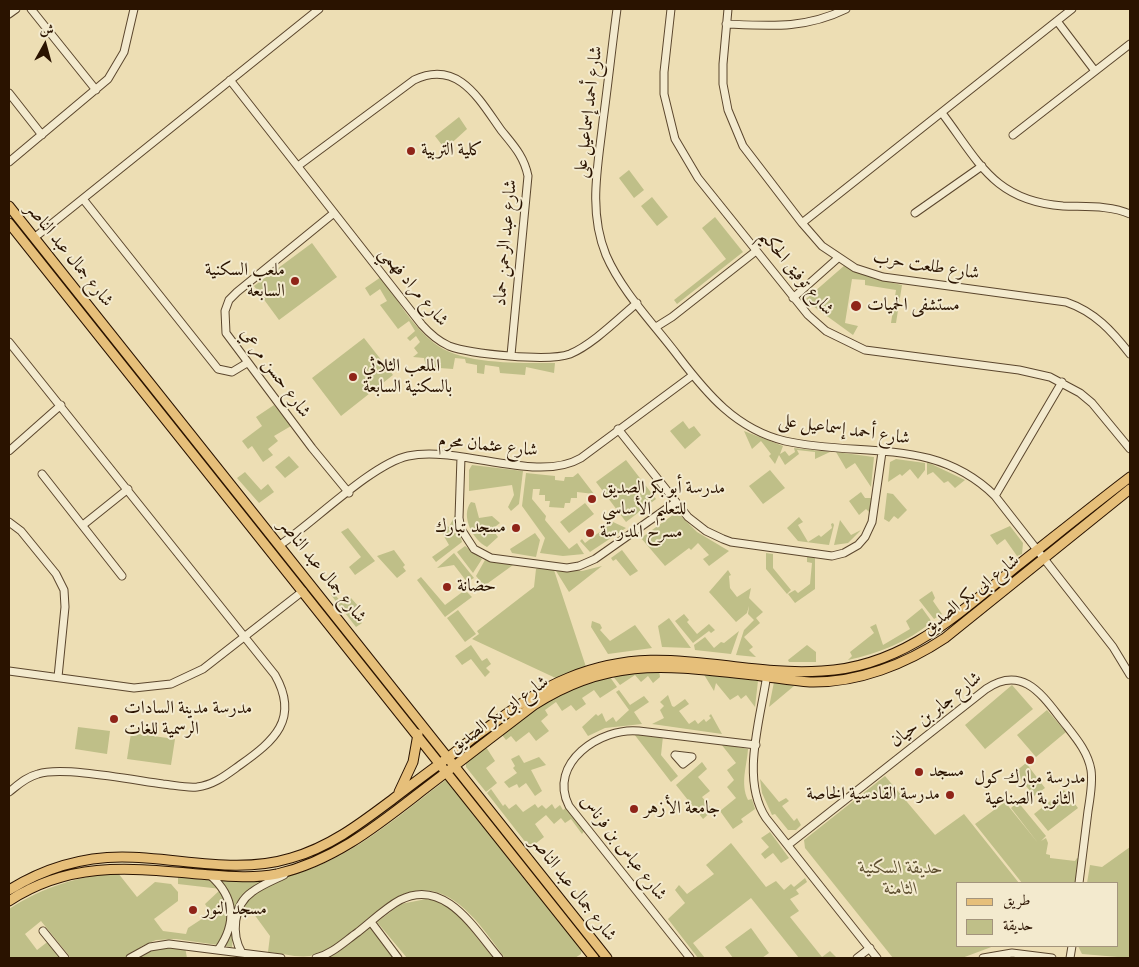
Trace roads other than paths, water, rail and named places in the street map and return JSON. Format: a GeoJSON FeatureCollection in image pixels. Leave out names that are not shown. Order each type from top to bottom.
{"type":"FeatureCollection","features":[{"type":"Feature","properties":{"kind":"main road","name":"شارع جمال عبد الناصر"},"geometry":{"type":"LineString","coordinates":[[9,206],[456,765],[607,958]]}},
{"type":"Feature","properties":{"kind":"main road","name":"شارع جمال عبد الناصر"},"geometry":{"type":"LineString","coordinates":[[9,223],[210,473],[591,957]]}},
{"type":"Feature","properties":{"kind":"main road"},"geometry":{"type":"LineString","coordinates":[[210,473],[218,467]]}},
{"type":"Feature","properties":{"kind":"main road","name":"شارع ابى بكر الصديق"},"geometry":{"type":"LineString","coordinates":[[9,900],[32,888],[65,876],[99,869],[139,869],[256,877],[296,868],[324,858],[356,840],[546,697],[585,679],[611,671],[665,666],[767,673],[825,671],[876,662],[925,639],[1130,476]]}},
{"type":"Feature","properties":{"kind":"main road","name":"شارع ابى بكر الصديق"},"geometry":{"type":"LineString","coordinates":[[9,890],[48,871],[77,862],[108,858],[139,858],[229,866],[253,865],[285,860],[308,852],[342,836],[517,706],[543,689],[571,676],[607,665],[628,661],[667,659],[824,681],[879,670],[907,660],[933,646],[1130,489]]}},
{"type":"Feature","properties":{"kind":"main road"},"geometry":{"type":"LineString","coordinates":[[969,605],[976,613]]}},
{"type":"Feature","properties":{"kind":"main road"},"geometry":{"type":"LineString","coordinates":[[397,795],[410,771],[417,735],[426,728]]}},
{"type":"Feature","properties":{"kind":"main road"},"geometry":{"type":"LineString","coordinates":[[471,740],[478,748]]}},
{"type":"Feature","properties":{"kind":"main road"},"geometry":{"type":"LineString","coordinates":[[139,858],[139,869]]}},
{"type":"Feature","properties":{"kind":"street"},"geometry":{"type":"LineString","coordinates":[[9,14],[16,9]]}},
{"type":"Feature","properties":{"kind":"street"},"geometry":{"type":"LineString","coordinates":[[31,9],[96,90]]}},
{"type":"Feature","properties":{"kind":"street"},"geometry":{"type":"LineString","coordinates":[[9,162],[96,90],[114,70],[124,52],[134,9]]}},
{"type":"Feature","properties":{"kind":"street"},"geometry":{"type":"LineString","coordinates":[[34,238],[319,9]]}},
{"type":"Feature","properties":{"kind":"street","name":"شارع أحمد إسماعيل على"},"geometry":{"type":"LineString","coordinates":[[617,9],[595,203],[599,234],[606,255],[617,276],[637,303],[693,375],[726,411],[764,434],[787,441],[923,456],[948,464],[974,477],[995,496],[1118,654],[1130,676]]}},
{"type":"Feature","properties":{"kind":"street","name":"شارع توفيق الحكيم"},"geometry":{"type":"LineString","coordinates":[[671,9],[664,72],[664,94],[674,138],[698,178],[808,316],[826,331],[864,350],[1028,372],[1062,382],[1092,403],[1130,448]]}},
{"type":"Feature","properties":{"kind":"street","name":"شارع طلعت حرب"},"geometry":{"type":"LineString","coordinates":[[728,9],[723,84],[732,122],[750,157],[822,246],[838,258],[864,272],[883,277],[1066,302],[1082,308],[1102,322],[1130,354]]}},
{"type":"Feature","properties":{"kind":"street"},"geometry":{"type":"LineString","coordinates":[[726,24],[790,26],[817,21],[846,9]]}},
{"type":"Feature","properties":{"kind":"street"},"geometry":{"type":"LineString","coordinates":[[802,223],[1072,9]]}},
{"type":"Feature","properties":{"kind":"street"},"geometry":{"type":"LineString","coordinates":[[1056,21],[1095,71]]}},
{"type":"Feature","properties":{"kind":"street"},"geometry":{"type":"LineString","coordinates":[[1013,135],[1130,44]]}},
{"type":"Feature","properties":{"kind":"street","name":"شارع عبد الرحمن حماد"},"geometry":{"type":"LineString","coordinates":[[298,166],[414,80],[427,75],[441,74],[465,84],[519,151],[528,176],[511,355]]}},
{"type":"Feature","properties":{"kind":"street","name":"شارع مراد فهمي"},"geometry":{"type":"LineString","coordinates":[[230,80],[431,335],[455,348],[547,358],[569,354],[579,349],[637,303]]}},
{"type":"Feature","properties":{"kind":"street"},"geometry":{"type":"LineString","coordinates":[[9,93],[42,134]]}},
{"type":"Feature","properties":{"kind":"street"},"geometry":{"type":"LineString","coordinates":[[942,113],[982,166],[999,184],[1018,196],[1044,204],[1110,209],[1130,214]]}},
{"type":"Feature","properties":{"kind":"street"},"geometry":{"type":"LineString","coordinates":[[915,213],[982,166]]}},
{"type":"Feature","properties":{"kind":"street"},"geometry":{"type":"LineString","coordinates":[[83,199],[218,370],[232,372],[247,363]]}},
{"type":"Feature","properties":{"kind":"street","name":"شارع حسن مرعي"},"geometry":{"type":"LineString","coordinates":[[334,213],[229,300],[224,311],[225,328],[247,363],[349,493]]}},
{"type":"Feature","properties":{"kind":"street"},"geometry":{"type":"LineString","coordinates":[[656,327],[672,317],[756,251]]}},
{"type":"Feature","properties":{"kind":"street"},"geometry":{"type":"LineString","coordinates":[[793,298],[838,258]]}},
{"type":"Feature","properties":{"kind":"street"},"geometry":{"type":"LineString","coordinates":[[9,342],[128,489],[279,681],[283,694],[284,715],[280,728],[268,745],[221,778],[205,786],[187,787],[51,771],[31,776],[9,792]]}},
{"type":"Feature","properties":{"kind":"street","name":"شارع عثمان محرم"},"geometry":{"type":"LineString","coordinates":[[280,545],[381,468],[400,459],[423,454],[546,467],[560,466],[581,458],[693,375]]}},
{"type":"Feature","properties":{"kind":"street"},"geometry":{"type":"LineString","coordinates":[[995,496],[1062,382]]}},
{"type":"Feature","properties":{"kind":"street"},"geometry":{"type":"LineString","coordinates":[[9,451],[61,405]]}},
{"type":"Feature","properties":{"kind":"street"},"geometry":{"type":"LineString","coordinates":[[618,429],[676,502],[700,527],[732,542],[838,555],[858,545],[870,527],[882,452]]}},
{"type":"Feature","properties":{"kind":"street"},"geometry":{"type":"LineString","coordinates":[[461,457],[459,518],[461,529],[474,549],[491,558],[567,568],[580,566],[595,559],[676,502]]}},
{"type":"Feature","properties":{"kind":"street"},"geometry":{"type":"LineString","coordinates":[[42,474],[122,576]]}},
{"type":"Feature","properties":{"kind":"street"},"geometry":{"type":"LineString","coordinates":[[83,525],[128,489]]}},
{"type":"Feature","properties":{"kind":"street"},"geometry":{"type":"LineString","coordinates":[[9,522],[21,531],[56,574],[64,590],[65,607],[58,677]]}},
{"type":"Feature","properties":{"kind":"street"},"geometry":{"type":"LineString","coordinates":[[9,671],[134,688],[162,686],[196,674],[303,591]]}},
{"type":"Feature","properties":{"kind":"street"},"geometry":{"type":"LineString","coordinates":[[767,673],[752,777],[756,798],[762,812],[878,958]]}},
{"type":"Feature","properties":{"kind":"street","name":"شارع جابر بن حيان"},"geometry":{"type":"LineString","coordinates":[[788,845],[986,689],[1002,681],[1017,681],[1029,684],[1042,695],[1080,743],[1090,762],[1092,781],[1079,882]]}},
{"type":"Feature","properties":{"kind":"street","name":"شارع عباس بن فرناس"},"geometry":{"type":"LineString","coordinates":[[690,958],[569,806],[565,793],[569,765],[576,755],[603,736],[628,730],[756,745]]}},
{"type":"Feature","properties":{"kind":"street"},"geometry":{"type":"LineString","coordinates":[[242,953],[238,947],[235,931],[238,911],[244,901],[252,892],[296,868]]}},
{"type":"Feature","properties":{"kind":"street"},"geometry":{"type":"LineString","coordinates":[[210,875],[221,885],[227,894],[230,906],[229,928],[218,950]]}},
{"type":"Feature","properties":{"kind":"street"},"geometry":{"type":"LineString","coordinates":[[316,958],[333,951],[406,898],[426,896],[439,898],[457,907],[499,958]]}},
{"type":"Feature","properties":{"kind":"street"},"geometry":{"type":"LineString","coordinates":[[371,922],[398,958]]}},
{"type":"Feature","properties":{"kind":"street"},"geometry":{"type":"LineString","coordinates":[[43,931],[65,958]]}},
{"type":"Feature","properties":{"kind":"street"},"geometry":{"type":"LineString","coordinates":[[130,958],[144,949],[163,944],[281,958]]}},
{"type":"Feature","properties":{"kind":"street"},"geometry":{"type":"LineString","coordinates":[[591,957],[600,948]]}},
{"type":"Feature","properties":{"kind":"street"},"geometry":{"type":"LineString","coordinates":[[857,958],[870,948]]}},
{"type":"Feature","properties":{"kind":"street"},"geometry":{"type":"LineString","coordinates":[[983,958],[1012,953],[1052,958]]}},
{"type":"Feature","properties":{"kind":"place","name":"كلية التربية"},"geometry":{"type":"Point","coordinates":[411,151]}},
{"type":"Feature","properties":{"kind":"place","name":"ملعب السكنية السابعة"},"geometry":{"type":"Point","coordinates":[295,281]}},
{"type":"Feature","properties":{"kind":"place","name":"مستشفى الحميات"},"geometry":{"type":"Point","coordinates":[856,306]}},
{"type":"Feature","properties":{"kind":"place","name":"الملعب الثلاثي بالسكنية السابعة"},"geometry":{"type":"Point","coordinates":[353,377]}},
{"type":"Feature","properties":{"kind":"place","name":"مدرسة أبو بكر الصديق للتعليم الأساسي"},"geometry":{"type":"Point","coordinates":[592,499]}},
{"type":"Feature","properties":{"kind":"place","name":"مسجد تبارك"},"geometry":{"type":"Point","coordinates":[516,528]}},
{"type":"Feature","properties":{"kind":"place","name":"مسرح المدرسة"},"geometry":{"type":"Point","coordinates":[590,533]}},
{"type":"Feature","properties":{"kind":"place","name":"حضانة"},"geometry":{"type":"Point","coordinates":[447,587]}},
{"type":"Feature","properties":{"kind":"place","name":"مدرسة مدينة السادات الرسمية للغات"},"geometry":{"type":"Point","coordinates":[114,719]}},
{"type":"Feature","properties":{"kind":"place","name":"مدرسة مبارك-كول الثانوية الصناعية"},"geometry":{"type":"Point","coordinates":[1030,760]}},
{"type":"Feature","properties":{"kind":"place","name":"مسجد"},"geometry":{"type":"Point","coordinates":[919,772]}},
{"type":"Feature","properties":{"kind":"place","name":"مدرسة القادسية الخاصة"},"geometry":{"type":"Point","coordinates":[950,795]}},
{"type":"Feature","properties":{"kind":"place","name":"جامعة الأزهر"},"geometry":{"type":"Point","coordinates":[634,809]}},
{"type":"Feature","properties":{"kind":"place","name":"مسجد النور"},"geometry":{"type":"Point","coordinates":[193,910]}},
{"type":"Feature","properties":{"kind":"park label","name":"حديقة السكنية الثامنة"},"geometry":{"type":"Point","coordinates":[901,880]}}]}
